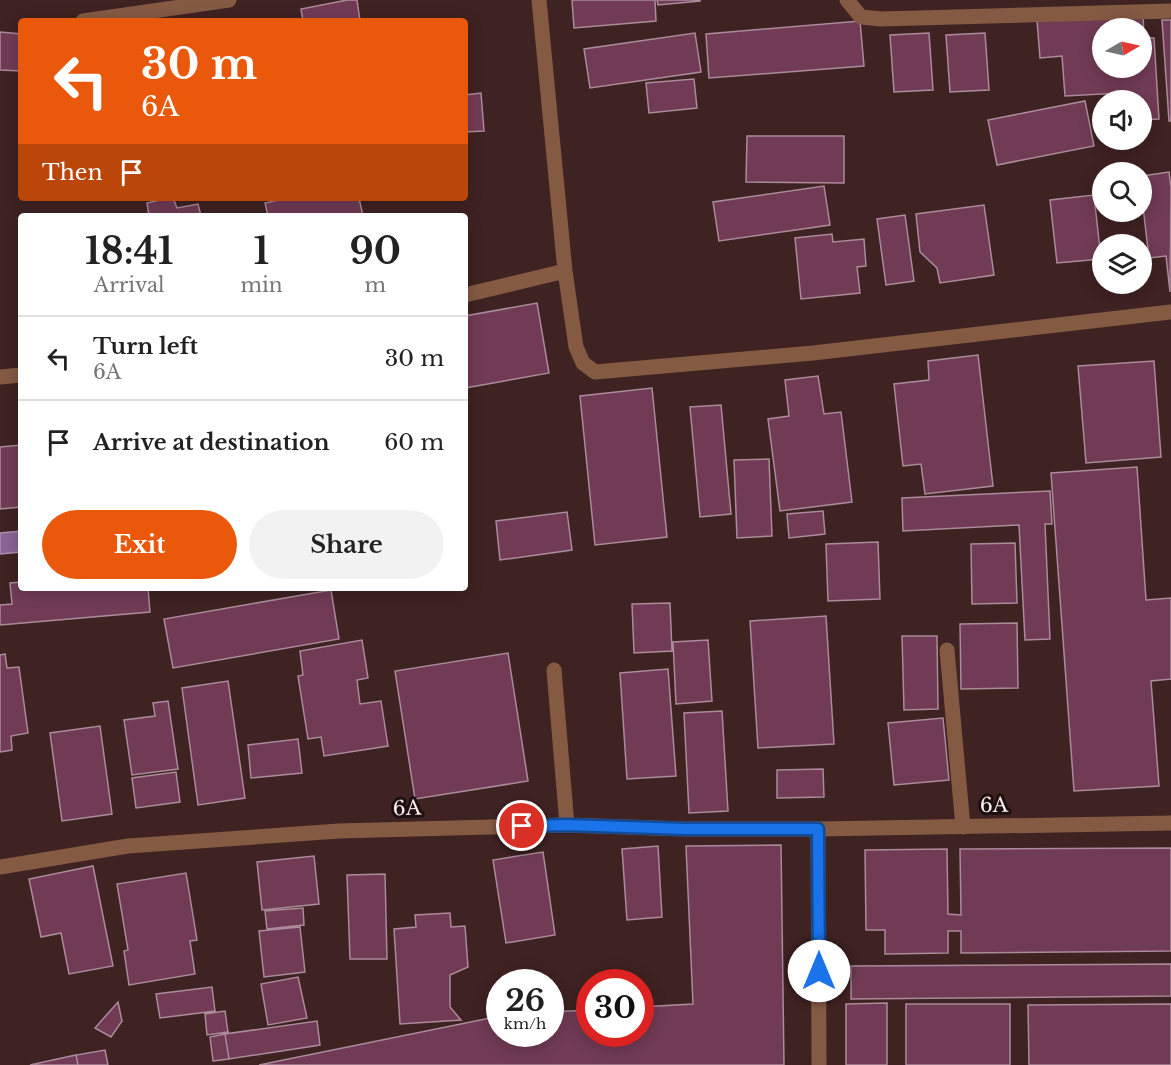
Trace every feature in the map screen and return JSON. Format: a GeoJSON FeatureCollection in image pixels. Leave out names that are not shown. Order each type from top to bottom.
{"type":"FeatureCollection","features":[{"type":"Feature","properties":{"kind":"street"},"geometry":{"type":"LineString","coordinates":[[104,18],[229,0]]}},
{"type":"Feature","properties":{"kind":"street"},"geometry":{"type":"LineString","coordinates":[[539,0],[565,271],[576,347],[583,363],[594,372],[813,353],[1171,312]]}},
{"type":"Feature","properties":{"kind":"street"},"geometry":{"type":"LineString","coordinates":[[847,0],[861,17],[881,19],[1171,11]]}},
{"type":"Feature","properties":{"kind":"street"},"geometry":{"type":"LineString","coordinates":[[468,294],[565,271]]}},
{"type":"Feature","properties":{"kind":"street"},"geometry":{"type":"LineString","coordinates":[[0,377],[18,375]]}},
{"type":"Feature","properties":{"kind":"street"},"geometry":{"type":"LineString","coordinates":[[947,650],[963,826]]}},
{"type":"Feature","properties":{"kind":"street"},"geometry":{"type":"LineString","coordinates":[[554,670],[567,825]]}},
{"type":"Feature","properties":{"kind":"street","name":"6A"},"geometry":{"type":"LineString","coordinates":[[0,867],[128,846],[339,831],[567,825],[685,829],[818,829],[1171,823]]}},
{"type":"Feature","properties":{"kind":"street"},"geometry":{"type":"LineString","coordinates":[[818,829],[819,1065]]}},
{"type":"Feature","properties":{"kind":"shaded area"},"geometry":{"type":"Polygon","coordinates":[[[18,531],[18,552],[0,554],[0,533],[18,531]]]}},
{"type":"Feature","properties":{"kind":"building"},"geometry":{"type":"Polygon","coordinates":[[[357,0],[360,18],[302,18],[301,9],[357,0]]]}},
{"type":"Feature","properties":{"kind":"building"},"geometry":{"type":"Polygon","coordinates":[[[572,0],[655,0],[656,21],[574,28],[572,0]]]}},
{"type":"Feature","properties":{"kind":"building"},"geometry":{"type":"Polygon","coordinates":[[[657,0],[700,0],[700,1],[658,5],[657,0]]]}},
{"type":"Feature","properties":{"kind":"building"},"geometry":{"type":"Polygon","coordinates":[[[1143,13],[1143,18],[1092,18],[1092,78],[1152,78],[1152,38],[1154,38],[1159,119],[1152,119],[1152,90],[1092,90],[1092,95],[1065,96],[1062,56],[1040,58],[1037,20],[1143,13]]]}},
{"type":"Feature","properties":{"kind":"building"},"geometry":{"type":"Polygon","coordinates":[[[1162,20],[1171,20],[1171,121],[1169,121],[1162,20]]]}},
{"type":"Feature","properties":{"kind":"building"},"geometry":{"type":"Polygon","coordinates":[[[860,21],[864,66],[709,78],[706,34],[860,21]]]}},
{"type":"Feature","properties":{"kind":"building"},"geometry":{"type":"Polygon","coordinates":[[[0,32],[18,34],[18,71],[0,70],[0,32]]]}},
{"type":"Feature","properties":{"kind":"building"},"geometry":{"type":"Polygon","coordinates":[[[695,33],[701,72],[590,88],[584,49],[695,33]]]}},
{"type":"Feature","properties":{"kind":"building"},"geometry":{"type":"Polygon","coordinates":[[[929,33],[933,90],[894,92],[890,35],[929,33]]]}},
{"type":"Feature","properties":{"kind":"building"},"geometry":{"type":"Polygon","coordinates":[[[985,33],[989,90],[950,92],[946,35],[985,33]]]}},
{"type":"Feature","properties":{"kind":"building"},"geometry":{"type":"Polygon","coordinates":[[[694,79],[697,108],[649,113],[646,83],[694,79]]]}},
{"type":"Feature","properties":{"kind":"building"},"geometry":{"type":"Polygon","coordinates":[[[481,93],[484,131],[468,132],[468,95],[481,93]]]}},
{"type":"Feature","properties":{"kind":"building"},"geometry":{"type":"Polygon","coordinates":[[[1085,101],[1092,146],[997,165],[988,120],[1085,101]]]}},
{"type":"Feature","properties":{"kind":"building"},"geometry":{"type":"Polygon","coordinates":[[[747,136],[844,136],[844,183],[746,182],[747,136]]]}},
{"type":"Feature","properties":{"kind":"building"},"geometry":{"type":"Polygon","coordinates":[[[1169,172],[1171,188],[1170,292],[1166,256],[1152,258],[1152,234],[1146,234],[1145,222],[1152,222],[1152,175],[1169,172]]]}},
{"type":"Feature","properties":{"kind":"building"},"geometry":{"type":"Polygon","coordinates":[[[824,186],[830,225],[719,241],[713,202],[824,186]]]}},
{"type":"Feature","properties":{"kind":"building"},"geometry":{"type":"Polygon","coordinates":[[[1092,195],[1092,222],[1097,222],[1098,234],[1092,234],[1092,260],[1057,263],[1050,200],[1092,195]]]}},
{"type":"Feature","properties":{"kind":"building"},"geometry":{"type":"Polygon","coordinates":[[[174,201],[177,208],[198,204],[200,213],[149,213],[147,203],[174,201]]]}},
{"type":"Feature","properties":{"kind":"building"},"geometry":{"type":"Polygon","coordinates":[[[274,201],[360,201],[362,213],[267,213],[265,203],[274,201]]]}},
{"type":"Feature","properties":{"kind":"building"},"geometry":{"type":"Polygon","coordinates":[[[984,205],[994,275],[940,283],[937,268],[920,252],[916,214],[984,205]]]}},
{"type":"Feature","properties":{"kind":"building"},"geometry":{"type":"Polygon","coordinates":[[[905,215],[914,281],[886,285],[877,219],[905,215]]]}},
{"type":"Feature","properties":{"kind":"building"},"geometry":{"type":"Polygon","coordinates":[[[832,234],[833,242],[864,239],[866,266],[857,267],[860,293],[801,299],[795,238],[832,234]]]}},
{"type":"Feature","properties":{"kind":"building"},"geometry":{"type":"Polygon","coordinates":[[[537,303],[549,373],[468,387],[468,315],[537,303]]]}},
{"type":"Feature","properties":{"kind":"building"},"geometry":{"type":"Polygon","coordinates":[[[978,355],[993,486],[925,494],[921,464],[903,466],[894,384],[929,380],[928,361],[978,355]]]}},
{"type":"Feature","properties":{"kind":"building"},"geometry":{"type":"Polygon","coordinates":[[[1154,361],[1161,457],[1086,463],[1078,366],[1154,361]]]}},
{"type":"Feature","properties":{"kind":"building"},"geometry":{"type":"Polygon","coordinates":[[[818,376],[824,414],[841,412],[852,502],[780,511],[768,419],[789,416],[785,380],[818,376]]]}},
{"type":"Feature","properties":{"kind":"building"},"geometry":{"type":"Polygon","coordinates":[[[652,388],[667,537],[595,545],[580,396],[652,388]]]}},
{"type":"Feature","properties":{"kind":"building"},"geometry":{"type":"Polygon","coordinates":[[[721,405],[731,514],[700,517],[690,407],[721,405]]]}},
{"type":"Feature","properties":{"kind":"building"},"geometry":{"type":"Polygon","coordinates":[[[18,445],[18,507],[0,509],[0,447],[18,445]]]}},
{"type":"Feature","properties":{"kind":"building"},"geometry":{"type":"Polygon","coordinates":[[[769,459],[772,536],[737,538],[734,460],[769,459]]]}},
{"type":"Feature","properties":{"kind":"building"},"geometry":{"type":"Polygon","coordinates":[[[1137,467],[1146,600],[1171,598],[1171,679],[1151,681],[1159,786],[1074,791],[1051,473],[1137,467]]]}},
{"type":"Feature","properties":{"kind":"building"},"geometry":{"type":"Polygon","coordinates":[[[1050,491],[1052,524],[1045,524],[1050,639],[1025,640],[1019,525],[903,531],[902,498],[1050,491]]]}},
{"type":"Feature","properties":{"kind":"building"},"geometry":{"type":"Polygon","coordinates":[[[823,511],[825,534],[789,538],[787,514],[823,511]]]}},
{"type":"Feature","properties":{"kind":"building"},"geometry":{"type":"Polygon","coordinates":[[[567,512],[572,550],[500,560],[496,521],[567,512]]]}},
{"type":"Feature","properties":{"kind":"building"},"geometry":{"type":"Polygon","coordinates":[[[878,542],[880,599],[828,601],[826,544],[878,542]]]}},
{"type":"Feature","properties":{"kind":"building"},"geometry":{"type":"Polygon","coordinates":[[[1015,543],[1017,603],[972,604],[971,544],[1015,543]]]}},
{"type":"Feature","properties":{"kind":"building"},"geometry":{"type":"Polygon","coordinates":[[[18,582],[18,591],[148,591],[150,612],[0,625],[0,605],[12,604],[10,583],[18,582]]]}},
{"type":"Feature","properties":{"kind":"building"},"geometry":{"type":"Polygon","coordinates":[[[331,591],[339,639],[173,668],[164,619],[331,591]]]}},
{"type":"Feature","properties":{"kind":"building"},"geometry":{"type":"Polygon","coordinates":[[[670,603],[672,651],[634,653],[632,604],[670,603]]]}},
{"type":"Feature","properties":{"kind":"building"},"geometry":{"type":"Polygon","coordinates":[[[826,616],[834,744],[758,748],[750,621],[826,616]]]}},
{"type":"Feature","properties":{"kind":"building"},"geometry":{"type":"Polygon","coordinates":[[[1017,623],[1018,688],[961,689],[960,624],[1017,623]]]}},
{"type":"Feature","properties":{"kind":"building"},"geometry":{"type":"Polygon","coordinates":[[[902,636],[937,636],[938,709],[904,710],[902,636]]]}},
{"type":"Feature","properties":{"kind":"building"},"geometry":{"type":"Polygon","coordinates":[[[362,640],[368,678],[357,680],[360,704],[381,701],[388,746],[324,756],[321,737],[308,739],[298,676],[303,675],[300,651],[362,640]]]}},
{"type":"Feature","properties":{"kind":"building"},"geometry":{"type":"Polygon","coordinates":[[[708,640],[712,701],[676,704],[673,642],[708,640]]]}},
{"type":"Feature","properties":{"kind":"building"},"geometry":{"type":"Polygon","coordinates":[[[508,653],[528,781],[415,799],[395,671],[508,653]]]}},
{"type":"Feature","properties":{"kind":"building"},"geometry":{"type":"Polygon","coordinates":[[[5,654],[7,668],[19,667],[28,733],[11,736],[12,750],[0,752],[0,655],[5,654]]]}},
{"type":"Feature","properties":{"kind":"building"},"geometry":{"type":"Polygon","coordinates":[[[668,669],[676,776],[627,779],[620,673],[668,669]]]}},
{"type":"Feature","properties":{"kind":"building"},"geometry":{"type":"Polygon","coordinates":[[[228,681],[245,798],[198,805],[182,688],[228,681]]]}},
{"type":"Feature","properties":{"kind":"building"},"geometry":{"type":"Polygon","coordinates":[[[168,701],[178,769],[132,775],[124,720],[155,716],[153,703],[168,701]]]}},
{"type":"Feature","properties":{"kind":"building"},"geometry":{"type":"Polygon","coordinates":[[[722,711],[728,811],[689,813],[684,713],[722,711]]]}},
{"type":"Feature","properties":{"kind":"building"},"geometry":{"type":"Polygon","coordinates":[[[943,718],[949,780],[894,785],[888,723],[943,718]]]}},
{"type":"Feature","properties":{"kind":"building"},"geometry":{"type":"Polygon","coordinates":[[[100,726],[112,814],[62,821],[50,733],[100,726]]]}},
{"type":"Feature","properties":{"kind":"building"},"geometry":{"type":"Polygon","coordinates":[[[298,739],[302,773],[251,778],[248,745],[298,739]]]}},
{"type":"Feature","properties":{"kind":"building"},"geometry":{"type":"Polygon","coordinates":[[[823,769],[824,797],[777,798],[777,770],[823,769]]]}},
{"type":"Feature","properties":{"kind":"building"},"geometry":{"type":"Polygon","coordinates":[[[176,772],[180,802],[136,808],[132,778],[176,772]]]}},
{"type":"Feature","properties":{"kind":"building"},"geometry":{"type":"Polygon","coordinates":[[[781,845],[784,1065],[259,1065],[486,1019],[486,1047],[564,1047],[564,1011],[576,1011],[576,1047],[654,1047],[654,1006],[693,1004],[686,846],[781,845]]]}},
{"type":"Feature","properties":{"kind":"building"},"geometry":{"type":"Polygon","coordinates":[[[658,846],[662,917],[627,920],[622,849],[658,846]]]}},
{"type":"Feature","properties":{"kind":"building"},"geometry":{"type":"Polygon","coordinates":[[[1171,848],[1171,951],[961,953],[961,931],[948,931],[948,953],[885,954],[885,930],[866,930],[865,850],[947,849],[948,914],[961,915],[960,849],[1171,848]]]}},
{"type":"Feature","properties":{"kind":"building"},"geometry":{"type":"Polygon","coordinates":[[[543,852],[555,935],[506,943],[493,860],[543,852]]]}},
{"type":"Feature","properties":{"kind":"building"},"geometry":{"type":"Polygon","coordinates":[[[314,856],[319,904],[262,910],[257,862],[314,856]]]}},
{"type":"Feature","properties":{"kind":"building"},"geometry":{"type":"Polygon","coordinates":[[[93,866],[113,966],[69,974],[61,933],[41,937],[29,879],[93,866]]]}},
{"type":"Feature","properties":{"kind":"building"},"geometry":{"type":"Polygon","coordinates":[[[186,873],[197,940],[190,941],[195,974],[129,985],[124,951],[128,950],[117,884],[186,873]]]}},
{"type":"Feature","properties":{"kind":"building"},"geometry":{"type":"Polygon","coordinates":[[[385,874],[387,959],[350,959],[347,875],[385,874]]]}},
{"type":"Feature","properties":{"kind":"building"},"geometry":{"type":"Polygon","coordinates":[[[303,908],[304,925],[267,929],[265,911],[303,908]]]}},
{"type":"Feature","properties":{"kind":"building"},"geometry":{"type":"Polygon","coordinates":[[[450,913],[451,927],[465,926],[468,967],[450,975],[450,1007],[461,1020],[400,1024],[394,929],[416,927],[415,915],[450,913]]]}},
{"type":"Feature","properties":{"kind":"building"},"geometry":{"type":"Polygon","coordinates":[[[300,927],[305,972],[264,977],[259,931],[300,927]]]}},
{"type":"Feature","properties":{"kind":"building"},"geometry":{"type":"Polygon","coordinates":[[[1171,964],[1171,996],[851,999],[851,966],[1171,964]]]}},
{"type":"Feature","properties":{"kind":"building"},"geometry":{"type":"Polygon","coordinates":[[[298,977],[307,1018],[268,1025],[261,984],[298,977]]]}},
{"type":"Feature","properties":{"kind":"building"},"geometry":{"type":"Polygon","coordinates":[[[212,987],[215,1011],[160,1018],[156,994],[212,987]]]}},
{"type":"Feature","properties":{"kind":"building"},"geometry":{"type":"Polygon","coordinates":[[[118,1002],[122,1021],[111,1037],[95,1028],[118,1002]]]}},
{"type":"Feature","properties":{"kind":"building"},"geometry":{"type":"Polygon","coordinates":[[[887,1003],[887,1065],[846,1065],[846,1004],[887,1003]]]}},
{"type":"Feature","properties":{"kind":"building"},"geometry":{"type":"Polygon","coordinates":[[[906,1004],[1010,1004],[1010,1065],[906,1065],[906,1004]]]}},
{"type":"Feature","properties":{"kind":"building"},"geometry":{"type":"Polygon","coordinates":[[[1171,1004],[1171,1065],[1029,1065],[1028,1005],[1171,1004]]]}},
{"type":"Feature","properties":{"kind":"building"},"geometry":{"type":"Polygon","coordinates":[[[225,1011],[228,1032],[207,1035],[205,1014],[225,1011]]]}},
{"type":"Feature","properties":{"kind":"building"},"geometry":{"type":"Polygon","coordinates":[[[317,1021],[320,1045],[229,1059],[225,1034],[317,1021]]]}},
{"type":"Feature","properties":{"kind":"building"},"geometry":{"type":"Polygon","coordinates":[[[225,1034],[229,1059],[213,1061],[210,1037],[225,1034]]]}},
{"type":"Feature","properties":{"kind":"building"},"geometry":{"type":"Polygon","coordinates":[[[105,1050],[108,1065],[78,1065],[76,1055],[105,1050]]]}},
{"type":"Feature","properties":{"kind":"building"},"geometry":{"type":"Polygon","coordinates":[[[76,1055],[78,1065],[30,1065],[76,1055]]]}},
{"type":"Feature","properties":{"kind":"route"},"geometry":{"type":"LineString","coordinates":[[522,826],[818,829],[819,971]]}}]}
